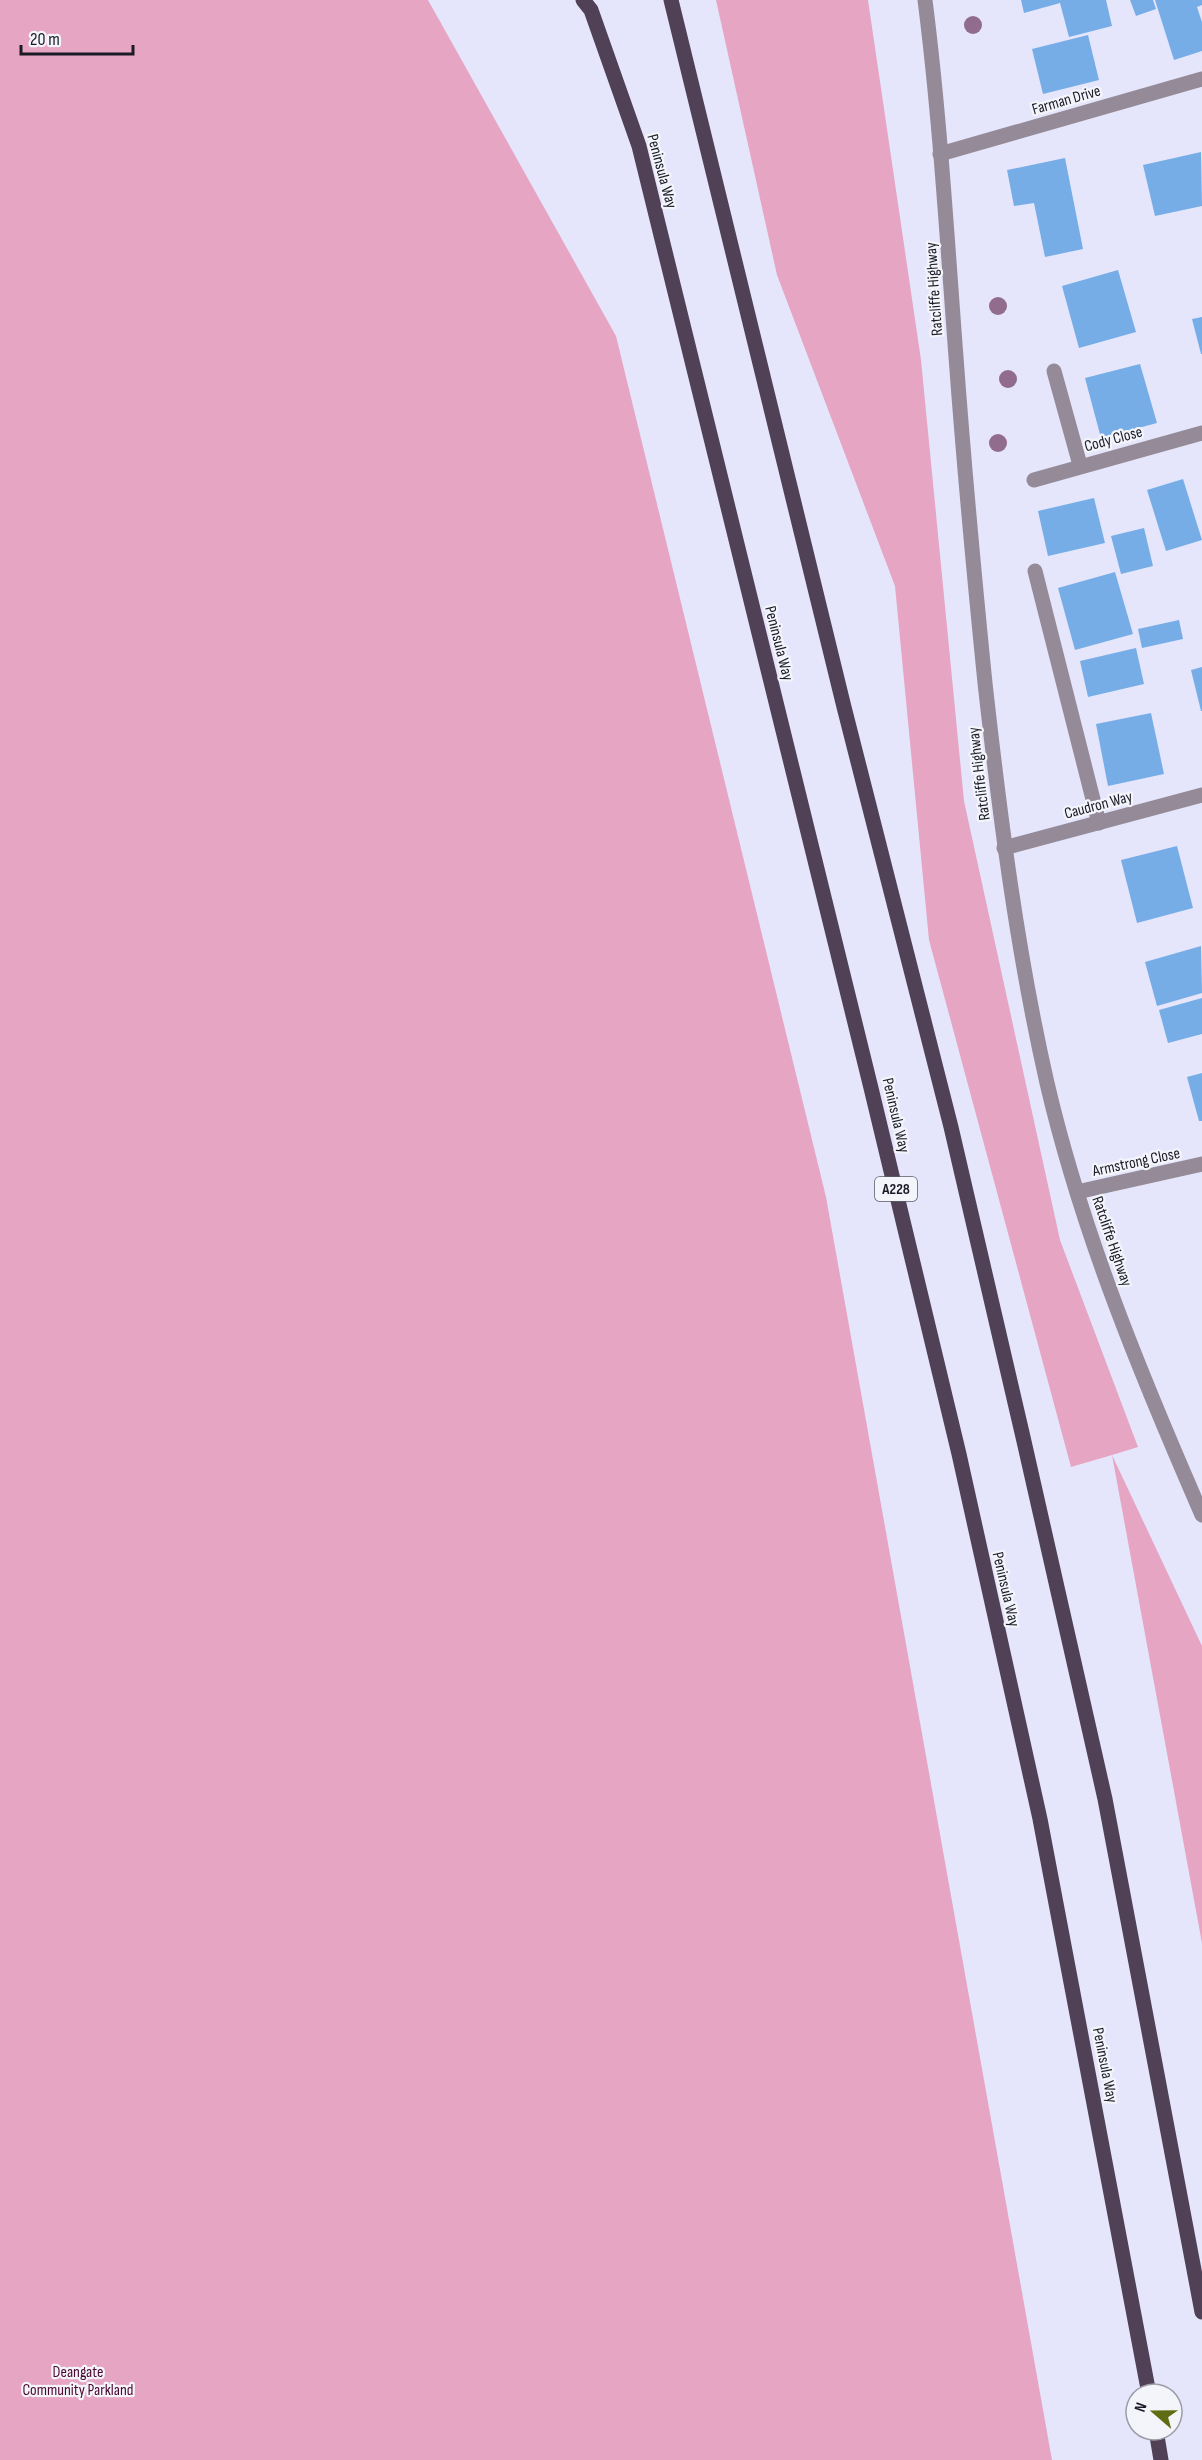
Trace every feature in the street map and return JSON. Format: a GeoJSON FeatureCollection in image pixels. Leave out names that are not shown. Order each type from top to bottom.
{"type":"FeatureCollection","features":[{"type":"Feature","properties":{"kind":"main road","name":"Peninsula Way"},"geometry":{"type":"LineString","coordinates":[[584,0],[591,10],[639,146],[872,1088],[950,1419],[1040,1819],[1147,2382]]}},
{"type":"Feature","properties":{"kind":"main road"},"geometry":{"type":"LineString","coordinates":[[671,0],[844,707],[951,1127],[1023,1437],[1106,1799],[1202,2313]]}},
{"type":"Feature","properties":{"kind":"main road"},"geometry":{"type":"LineString","coordinates":[[1158,2442],[1161,2460]]}},
{"type":"Feature","properties":{"kind":"street","name":"Ratcliffe Highway"},"geometry":{"type":"LineString","coordinates":[[925,0],[935,86],[968,510],[1004,848],[1037,1035],[1060,1135],[1077,1192],[1132,1348],[1202,1515]]}},
{"type":"Feature","properties":{"kind":"street","name":"Farman Drive"},"geometry":{"type":"LineString","coordinates":[[940,154],[1202,79]]}},
{"type":"Feature","properties":{"kind":"street"},"geometry":{"type":"LineString","coordinates":[[1054,371],[1080,465]]}},
{"type":"Feature","properties":{"kind":"street","name":"Cody Close"},"geometry":{"type":"LineString","coordinates":[[1034,480],[1080,465],[1202,433]]}},
{"type":"Feature","properties":{"kind":"street"},"geometry":{"type":"LineString","coordinates":[[1035,572],[1099,823]]}},
{"type":"Feature","properties":{"kind":"street","name":"Caudron Way"},"geometry":{"type":"LineString","coordinates":[[1004,848],[1202,795]]}},
{"type":"Feature","properties":{"kind":"street","name":"Armstrong Close"},"geometry":{"type":"LineString","coordinates":[[1077,1192],[1202,1164]]}},
{"type":"Feature","properties":{"kind":"green space","name":"Deangate Community Parkland"},"geometry":{"type":"Polygon","coordinates":[[[0,0],[428,0],[616,336],[826,1197],[1052,2460],[0,2460],[0,0]]]}},
{"type":"Feature","properties":{"kind":"green space"},"geometry":{"type":"Polygon","coordinates":[[[716,0],[868,0],[921,360],[964,801],[1060,1240],[1138,1447],[1071,1467],[929,940],[895,586],[777,275],[716,0]]]}},
{"type":"Feature","properties":{"kind":"green space"},"geometry":{"type":"Polygon","coordinates":[[[1112,1455],[1202,1646],[1202,1943],[1112,1455]]]}},
{"type":"Feature","properties":{"kind":"building"},"geometry":{"type":"Polygon","coordinates":[[[1021,0],[1106,0],[1112,26],[1069,37],[1060,3],[1024,13],[1021,0]]]}},
{"type":"Feature","properties":{"kind":"building"},"geometry":{"type":"Polygon","coordinates":[[[1130,0],[1153,0],[1156,9],[1136,16],[1130,0]]]}},
{"type":"Feature","properties":{"kind":"building"},"geometry":{"type":"Polygon","coordinates":[[[1155,0],[1202,0],[1202,5],[1197,7],[1202,22],[1202,51],[1174,60],[1155,0]]]}},
{"type":"Feature","properties":{"kind":"building"},"geometry":{"type":"Polygon","coordinates":[[[1088,35],[1099,80],[1043,94],[1032,49],[1088,35]]]}},
{"type":"Feature","properties":{"kind":"building"},"geometry":{"type":"Polygon","coordinates":[[[1201,152],[1202,206],[1155,216],[1143,165],[1201,152]]]}},
{"type":"Feature","properties":{"kind":"building"},"geometry":{"type":"Polygon","coordinates":[[[1065,158],[1083,249],[1045,257],[1034,203],[1014,206],[1007,170],[1065,158]]]}},
{"type":"Feature","properties":{"kind":"building"},"geometry":{"type":"Polygon","coordinates":[[[1118,270],[1136,332],[1079,348],[1062,286],[1118,270]]]}},
{"type":"Feature","properties":{"kind":"building"},"geometry":{"type":"Polygon","coordinates":[[[1202,317],[1202,354],[1201,354],[1192,319],[1202,317]]]}},
{"type":"Feature","properties":{"kind":"building"},"geometry":{"type":"Polygon","coordinates":[[[1140,364],[1157,423],[1101,438],[1085,378],[1140,364]]]}},
{"type":"Feature","properties":{"kind":"building"},"geometry":{"type":"Polygon","coordinates":[[[1183,479],[1202,540],[1166,551],[1147,490],[1183,479]]]}},
{"type":"Feature","properties":{"kind":"building"},"geometry":{"type":"Polygon","coordinates":[[[1094,498],[1105,543],[1048,556],[1038,511],[1094,498]]]}},
{"type":"Feature","properties":{"kind":"building"},"geometry":{"type":"Polygon","coordinates":[[[1144,528],[1153,566],[1121,574],[1111,536],[1144,528]]]}},
{"type":"Feature","properties":{"kind":"building"},"geometry":{"type":"Polygon","coordinates":[[[1115,572],[1133,634],[1075,650],[1058,588],[1115,572]]]}},
{"type":"Feature","properties":{"kind":"building"},"geometry":{"type":"Polygon","coordinates":[[[1179,620],[1183,639],[1142,648],[1138,629],[1179,620]]]}},
{"type":"Feature","properties":{"kind":"building"},"geometry":{"type":"Polygon","coordinates":[[[1136,648],[1144,684],[1088,697],[1080,661],[1136,648]]]}},
{"type":"Feature","properties":{"kind":"building"},"geometry":{"type":"Polygon","coordinates":[[[1202,667],[1202,711],[1201,711],[1191,670],[1202,667]]]}},
{"type":"Feature","properties":{"kind":"building"},"geometry":{"type":"Polygon","coordinates":[[[1151,713],[1164,774],[1108,786],[1096,724],[1151,713]]]}},
{"type":"Feature","properties":{"kind":"building"},"geometry":{"type":"Polygon","coordinates":[[[1177,846],[1193,908],[1137,923],[1121,860],[1177,846]]]}},
{"type":"Feature","properties":{"kind":"building"},"geometry":{"type":"Polygon","coordinates":[[[1201,946],[1202,993],[1157,1006],[1145,962],[1201,946]]]}},
{"type":"Feature","properties":{"kind":"building"},"geometry":{"type":"Polygon","coordinates":[[[1202,998],[1202,1034],[1168,1043],[1159,1010],[1202,998]]]}},
{"type":"Feature","properties":{"kind":"building"},"geometry":{"type":"Polygon","coordinates":[[[1202,1073],[1202,1121],[1199,1121],[1187,1077],[1202,1073]]]}}]}
